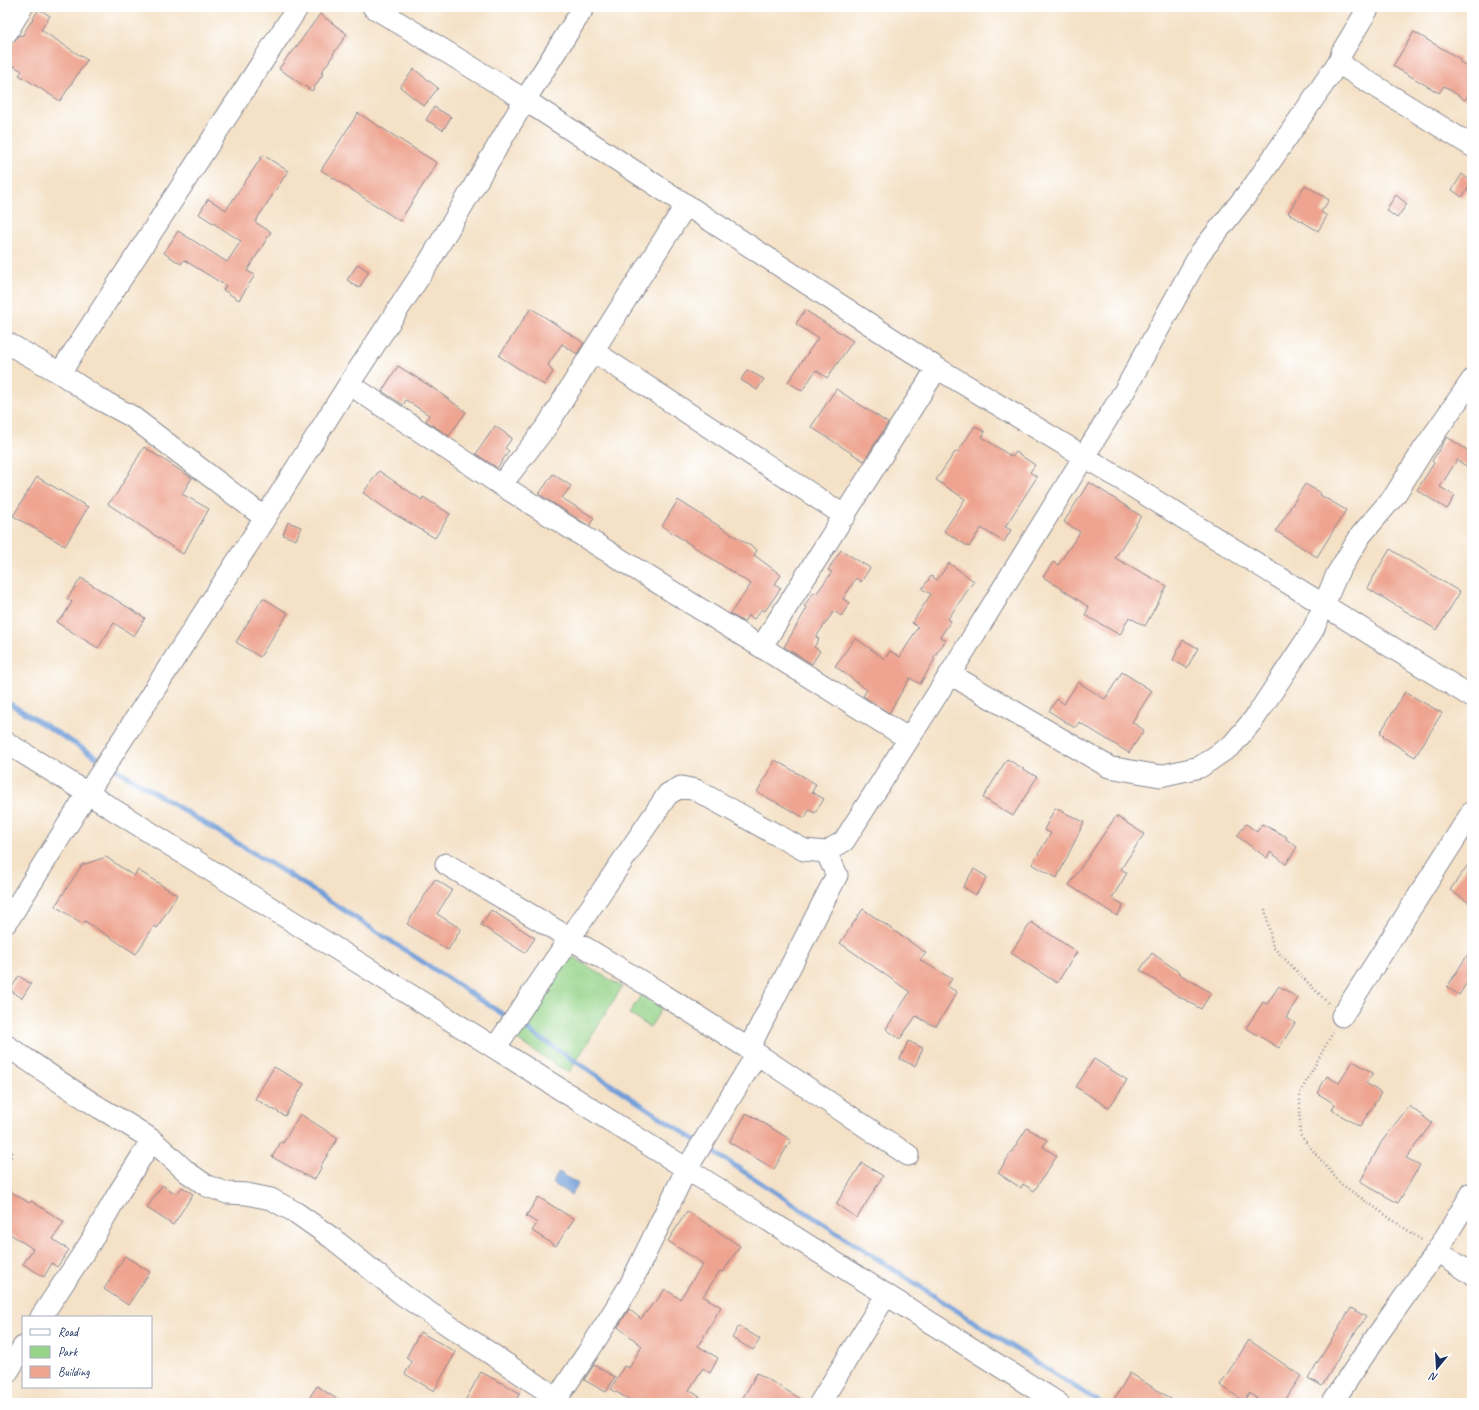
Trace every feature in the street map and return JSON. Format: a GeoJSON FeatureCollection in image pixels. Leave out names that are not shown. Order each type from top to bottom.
{"type":"FeatureCollection","features":[{"type":"Feature","properties":{"kind":"street"},"geometry":{"type":"LineString","coordinates":[[7,32],[22,7]]}},
{"type":"Feature","properties":{"kind":"street"},"geometry":{"type":"LineString","coordinates":[[60,373],[298,7]]}},
{"type":"Feature","properties":{"kind":"street"},"geometry":{"type":"LineString","coordinates":[[373,7],[525,100],[937,368],[1085,456],[1472,697]]}},
{"type":"Feature","properties":{"kind":"street"},"geometry":{"type":"LineString","coordinates":[[7,922],[87,794],[266,518],[349,384],[429,262],[525,100],[584,7]]}},
{"type":"Feature","properties":{"kind":"street"},"geometry":{"type":"LineString","coordinates":[[495,1048],[569,938],[609,883],[668,794],[681,787],[696,790],[804,850],[826,852],[844,841],[950,674],[1085,456],[1125,390],[1201,252],[1255,184],[1340,60],[1342,52],[1369,7]]}},
{"type":"Feature","properties":{"kind":"street"},"geometry":{"type":"LineString","coordinates":[[1340,60],[1346,68],[1472,146]]}},
{"type":"Feature","properties":{"kind":"street"},"geometry":{"type":"LineString","coordinates":[[501,485],[547,426],[686,205]]}},
{"type":"Feature","properties":{"kind":"street"},"geometry":{"type":"LineString","coordinates":[[7,343],[60,373],[99,399],[131,416],[266,518]]}},
{"type":"Feature","properties":{"kind":"street"},"geometry":{"type":"LineString","coordinates":[[593,351],[845,516]]}},
{"type":"Feature","properties":{"kind":"street"},"geometry":{"type":"LineString","coordinates":[[762,646],[937,368]]}},
{"type":"Feature","properties":{"kind":"street"},"geometry":{"type":"LineString","coordinates":[[950,674],[1109,767],[1160,776],[1200,768],[1232,744],[1254,719],[1313,630],[1337,574],[1361,535],[1395,495],[1423,450],[1472,380]]}},
{"type":"Feature","properties":{"kind":"street"},"geometry":{"type":"LineString","coordinates":[[349,384],[501,485],[762,646],[909,739]]}},
{"type":"Feature","properties":{"kind":"street"},"geometry":{"type":"LineString","coordinates":[[7,743],[495,1048],[686,1170],[1058,1403]]}},
{"type":"Feature","properties":{"kind":"street"},"geometry":{"type":"LineString","coordinates":[[1342,1016],[1472,812]]}},
{"type":"Feature","properties":{"kind":"street"},"geometry":{"type":"LineString","coordinates":[[7,1046],[94,1104],[132,1126],[152,1140],[187,1172],[208,1186],[227,1193],[248,1194],[271,1199],[295,1212],[332,1238],[403,1295],[555,1400],[590,1349],[630,1285],[686,1170],[753,1051],[836,875],[826,852]]}},
{"type":"Feature","properties":{"kind":"street"},"geometry":{"type":"LineString","coordinates":[[446,864],[659,992],[753,1051],[908,1155]]}},
{"type":"Feature","properties":{"kind":"street"},"geometry":{"type":"LineString","coordinates":[[42,1316],[90,1243],[118,1194],[152,1140]]}},
{"type":"Feature","properties":{"kind":"street"},"geometry":{"type":"LineString","coordinates":[[1332,1403],[1376,1337],[1437,1251],[1472,1193]]}},
{"type":"Feature","properties":{"kind":"street"},"geometry":{"type":"LineString","coordinates":[[1437,1251],[1472,1274]]}},
{"type":"Feature","properties":{"kind":"street"},"geometry":{"type":"LineString","coordinates":[[820,1403],[886,1295]]}},
{"type":"Feature","properties":{"kind":"street"},"geometry":{"type":"LineString","coordinates":[[7,1373],[22,1349]]}},
{"type":"Feature","properties":{"kind":"path"},"geometry":{"type":"LineString","coordinates":[[1265,909],[1273,946],[1342,1016],[1300,1093],[1300,1136],[1341,1184],[1437,1251]]}},
{"type":"Feature","properties":{"kind":"path"},"geometry":{"type":"LineString","coordinates":[[7,1134],[8,1121]]}},
{"type":"Feature","properties":{"kind":"path"},"geometry":{"type":"LineString","coordinates":[[7,1146],[12,1153],[7,1169]]}},
{"type":"Feature","properties":{"kind":"green space"},"geometry":{"type":"Polygon","coordinates":[[[567,953],[622,987],[569,1073],[514,1038],[567,953]]]}},
{"type":"Feature","properties":{"kind":"green space"},"geometry":{"type":"Polygon","coordinates":[[[641,995],[662,1008],[650,1027],[629,1014],[641,995]]]}},
{"type":"Feature","properties":{"kind":"water"},"geometry":{"type":"Polygon","coordinates":[[[559,1172],[578,1184],[571,1195],[552,1183],[559,1172]]]}},
{"type":"Feature","properties":{"kind":"building"},"geometry":{"type":"Polygon","coordinates":[[[39,9],[50,16],[41,30],[87,60],[60,101],[19,75],[22,71],[7,62],[7,46],[19,35],[22,36],[39,9]]]}},
{"type":"Feature","properties":{"kind":"building"},"geometry":{"type":"Polygon","coordinates":[[[320,14],[347,34],[321,73],[323,74],[312,91],[279,69],[320,14]]]}},
{"type":"Feature","properties":{"kind":"building"},"geometry":{"type":"Polygon","coordinates":[[[1414,32],[1460,59],[1459,61],[1472,70],[1472,90],[1465,100],[1444,86],[1439,93],[1393,66],[1414,32]]]}},
{"type":"Feature","properties":{"kind":"building"},"geometry":{"type":"Polygon","coordinates":[[[414,69],[438,88],[424,106],[400,87],[414,69]]]}},
{"type":"Feature","properties":{"kind":"building"},"geometry":{"type":"Polygon","coordinates":[[[434,107],[451,117],[443,130],[426,120],[434,107]]]}},
{"type":"Feature","properties":{"kind":"building"},"geometry":{"type":"Polygon","coordinates":[[[358,113],[437,163],[400,221],[321,170],[358,113]]]}},
{"type":"Feature","properties":{"kind":"building"},"geometry":{"type":"Polygon","coordinates":[[[263,155],[288,171],[255,222],[271,232],[247,271],[255,275],[239,300],[223,290],[226,286],[184,260],[181,264],[164,253],[178,231],[227,262],[241,241],[199,214],[208,199],[226,210],[263,155]]]}},
{"type":"Feature","properties":{"kind":"building"},"geometry":{"type":"Polygon","coordinates":[[[1462,174],[1472,182],[1462,197],[1452,190],[1462,174]]]}},
{"type":"Feature","properties":{"kind":"building"},"geometry":{"type":"Polygon","coordinates":[[[1305,185],[1329,200],[1321,212],[1327,216],[1318,231],[1288,213],[1305,185]]]}},
{"type":"Feature","properties":{"kind":"building"},"geometry":{"type":"Polygon","coordinates":[[[1396,195],[1407,204],[1397,218],[1386,210],[1396,195]]]}},
{"type":"Feature","properties":{"kind":"building"},"geometry":{"type":"Polygon","coordinates":[[[358,264],[369,272],[359,288],[347,280],[358,264]]]}},
{"type":"Feature","properties":{"kind":"building"},"geometry":{"type":"Polygon","coordinates":[[[531,308],[584,343],[577,354],[562,344],[548,365],[553,372],[544,385],[499,356],[531,308]]]}},
{"type":"Feature","properties":{"kind":"building"},"geometry":{"type":"Polygon","coordinates":[[[805,310],[853,341],[827,378],[816,370],[802,391],[788,382],[818,338],[796,324],[805,310]]]}},
{"type":"Feature","properties":{"kind":"building"},"geometry":{"type":"Polygon","coordinates":[[[398,366],[433,388],[466,412],[449,436],[426,421],[429,415],[406,400],[403,405],[382,391],[398,366]]]}},
{"type":"Feature","properties":{"kind":"building"},"geometry":{"type":"Polygon","coordinates":[[[747,370],[764,379],[757,390],[741,380],[747,370]]]}},
{"type":"Feature","properties":{"kind":"building"},"geometry":{"type":"Polygon","coordinates":[[[836,389],[888,423],[864,461],[811,427],[836,389]]]}},
{"type":"Feature","properties":{"kind":"building"},"geometry":{"type":"Polygon","coordinates":[[[495,426],[512,438],[505,448],[509,451],[497,468],[476,454],[495,426]]]}},
{"type":"Feature","properties":{"kind":"building"},"geometry":{"type":"Polygon","coordinates":[[[975,426],[985,432],[982,437],[1012,457],[1016,452],[1035,465],[1030,472],[1037,477],[1005,527],[1011,530],[1004,542],[981,528],[969,547],[944,531],[965,499],[936,480],[955,452],[957,453],[975,426]]]}},
{"type":"Feature","properties":{"kind":"building"},"geometry":{"type":"Polygon","coordinates":[[[1447,437],[1472,453],[1472,470],[1457,460],[1440,487],[1455,496],[1447,509],[1417,490],[1434,463],[1432,461],[1447,437]]]}},
{"type":"Feature","properties":{"kind":"building"},"geometry":{"type":"Polygon","coordinates":[[[144,447],[192,478],[182,494],[209,509],[183,554],[108,504],[117,493],[144,447]]]}},
{"type":"Feature","properties":{"kind":"building"},"geometry":{"type":"Polygon","coordinates":[[[379,471],[422,500],[423,497],[450,514],[435,538],[391,512],[363,493],[379,471]]]}},
{"type":"Feature","properties":{"kind":"building"},"geometry":{"type":"Polygon","coordinates":[[[553,474],[571,486],[562,498],[594,518],[589,526],[539,494],[553,474]]]}},
{"type":"Feature","properties":{"kind":"building"},"geometry":{"type":"Polygon","coordinates":[[[37,477],[88,507],[65,546],[13,516],[37,477]]]}},
{"type":"Feature","properties":{"kind":"building"},"geometry":{"type":"Polygon","coordinates":[[[1089,482],[1141,516],[1115,558],[1167,586],[1145,626],[1129,617],[1120,635],[1085,615],[1089,607],[1043,577],[1053,562],[1058,565],[1080,532],[1064,522],[1089,482]]]}},
{"type":"Feature","properties":{"kind":"building"},"geometry":{"type":"Polygon","coordinates":[[[1305,484],[1321,493],[1320,495],[1346,510],[1317,557],[1276,531],[1305,484]]]}},
{"type":"Feature","properties":{"kind":"building"},"geometry":{"type":"Polygon","coordinates":[[[678,500],[757,550],[754,555],[781,575],[775,584],[781,588],[765,611],[762,609],[754,619],[748,615],[744,622],[730,614],[751,584],[662,526],[678,500]]]}},
{"type":"Feature","properties":{"kind":"building"},"geometry":{"type":"Polygon","coordinates":[[[288,522],[301,527],[296,540],[283,535],[288,522]]]}},
{"type":"Feature","properties":{"kind":"building"},"geometry":{"type":"Polygon","coordinates":[[[1390,549],[1460,592],[1437,630],[1367,588],[1390,549]]]}},
{"type":"Feature","properties":{"kind":"building"},"geometry":{"type":"Polygon","coordinates":[[[841,550],[870,568],[861,582],[856,578],[843,599],[850,603],[841,616],[834,611],[816,637],[819,639],[814,647],[820,651],[812,664],[784,647],[807,608],[804,606],[814,592],[816,594],[832,572],[828,570],[841,550]]]}},
{"type":"Feature","properties":{"kind":"building"},"geometry":{"type":"Polygon","coordinates":[[[949,563],[974,581],[948,619],[951,621],[940,637],[946,640],[933,658],[935,659],[920,684],[910,678],[889,713],[863,696],[867,690],[835,666],[855,638],[885,659],[890,651],[900,657],[918,627],[912,623],[931,594],[922,589],[931,576],[937,580],[949,563]]]}},
{"type":"Feature","properties":{"kind":"building"},"geometry":{"type":"Polygon","coordinates":[[[81,578],[145,618],[134,636],[114,623],[98,648],[56,622],[64,615],[72,602],[67,599],[81,578]]]}},
{"type":"Feature","properties":{"kind":"building"},"geometry":{"type":"Polygon","coordinates":[[[263,598],[288,613],[260,657],[236,642],[263,598]]]}},
{"type":"Feature","properties":{"kind":"building"},"geometry":{"type":"Polygon","coordinates":[[[1183,640],[1198,648],[1187,668],[1173,660],[1183,640]]]}},
{"type":"Feature","properties":{"kind":"building"},"geometry":{"type":"Polygon","coordinates":[[[1122,672],[1152,691],[1132,722],[1144,730],[1129,753],[1079,722],[1075,728],[1049,711],[1057,699],[1064,704],[1078,682],[1105,699],[1122,672]]]}},
{"type":"Feature","properties":{"kind":"building"},"geometry":{"type":"Polygon","coordinates":[[[1405,692],[1442,713],[1415,757],[1383,737],[1384,735],[1380,733],[1405,692]]]}},
{"type":"Feature","properties":{"kind":"building"},"geometry":{"type":"Polygon","coordinates":[[[1007,759],[1037,777],[1013,816],[983,798],[1007,759]]]}},
{"type":"Feature","properties":{"kind":"building"},"geometry":{"type":"Polygon","coordinates":[[[775,760],[816,784],[812,792],[824,799],[815,813],[809,810],[805,818],[757,792],[775,760]]]}},
{"type":"Feature","properties":{"kind":"building"},"geometry":{"type":"Polygon","coordinates":[[[1055,808],[1084,822],[1057,878],[1032,864],[1051,833],[1044,830],[1055,808]]]}},
{"type":"Feature","properties":{"kind":"building"},"geometry":{"type":"Polygon","coordinates":[[[1116,816],[1144,834],[1121,869],[1127,873],[1112,898],[1124,905],[1117,916],[1069,885],[1116,816]]]}},
{"type":"Feature","properties":{"kind":"building"},"geometry":{"type":"Polygon","coordinates":[[[1246,824],[1257,832],[1262,824],[1287,837],[1286,839],[1297,847],[1286,864],[1270,852],[1267,858],[1237,836],[1246,824]]]}},
{"type":"Feature","properties":{"kind":"building"},"geometry":{"type":"Polygon","coordinates":[[[106,857],[134,876],[138,870],[177,895],[157,928],[154,926],[136,954],[85,921],[83,924],[55,906],[82,865],[106,857]]]}},
{"type":"Feature","properties":{"kind":"building"},"geometry":{"type":"Polygon","coordinates":[[[1472,859],[1472,905],[1450,890],[1472,859]]]}},
{"type":"Feature","properties":{"kind":"building"},"geometry":{"type":"Polygon","coordinates":[[[974,869],[987,877],[976,895],[963,887],[974,869]]]}},
{"type":"Feature","properties":{"kind":"building"},"geometry":{"type":"Polygon","coordinates":[[[435,879],[452,890],[437,914],[461,929],[448,950],[407,924],[435,879]]]}},
{"type":"Feature","properties":{"kind":"building"},"geometry":{"type":"Polygon","coordinates":[[[863,909],[926,953],[920,960],[952,979],[947,986],[957,992],[937,1025],[932,1025],[916,1016],[900,1039],[886,1029],[910,992],[840,943],[863,909]]]}},
{"type":"Feature","properties":{"kind":"building"},"geometry":{"type":"Polygon","coordinates":[[[491,910],[535,938],[525,953],[481,925],[491,910]]]}},
{"type":"Feature","properties":{"kind":"building"},"geometry":{"type":"Polygon","coordinates":[[[1031,922],[1077,952],[1057,983],[1011,953],[1031,922]]]}},
{"type":"Feature","properties":{"kind":"building"},"geometry":{"type":"Polygon","coordinates":[[[1472,948],[1472,975],[1459,995],[1447,987],[1472,948]]]}},
{"type":"Feature","properties":{"kind":"building"},"geometry":{"type":"Polygon","coordinates":[[[1152,953],[1179,972],[1178,973],[1211,993],[1201,1009],[1175,994],[1140,970],[1152,953]]]}},
{"type":"Feature","properties":{"kind":"building"},"geometry":{"type":"Polygon","coordinates":[[[19,976],[31,984],[22,998],[10,990],[19,976]]]}},
{"type":"Feature","properties":{"kind":"building"},"geometry":{"type":"Polygon","coordinates":[[[1279,986],[1298,998],[1286,1018],[1295,1023],[1279,1048],[1246,1028],[1263,1002],[1267,1004],[1279,986]]]}},
{"type":"Feature","properties":{"kind":"building"},"geometry":{"type":"Polygon","coordinates":[[[908,1041],[923,1048],[915,1066],[900,1059],[908,1041]]]}},
{"type":"Feature","properties":{"kind":"building"},"geometry":{"type":"Polygon","coordinates":[[[1094,1059],[1127,1080],[1109,1108],[1076,1087],[1094,1059]]]}},
{"type":"Feature","properties":{"kind":"building"},"geometry":{"type":"Polygon","coordinates":[[[1353,1061],[1373,1073],[1366,1083],[1381,1093],[1360,1127],[1332,1110],[1335,1104],[1317,1093],[1327,1076],[1339,1083],[1353,1061]]]}},
{"type":"Feature","properties":{"kind":"building"},"geometry":{"type":"Polygon","coordinates":[[[274,1067],[304,1084],[285,1116],[255,1099],[274,1067]]]}},
{"type":"Feature","properties":{"kind":"building"},"geometry":{"type":"Polygon","coordinates":[[[1409,1106],[1432,1123],[1406,1158],[1420,1165],[1398,1203],[1360,1182],[1382,1141],[1409,1106]]]}},
{"type":"Feature","properties":{"kind":"building"},"geometry":{"type":"Polygon","coordinates":[[[747,1113],[791,1140],[774,1169],[729,1142],[747,1113]]]}},
{"type":"Feature","properties":{"kind":"building"},"geometry":{"type":"Polygon","coordinates":[[[300,1114],[338,1138],[320,1167],[321,1168],[314,1180],[272,1157],[281,1142],[283,1143],[300,1114]]]}},
{"type":"Feature","properties":{"kind":"building"},"geometry":{"type":"Polygon","coordinates":[[[1027,1128],[1047,1140],[1043,1147],[1057,1156],[1034,1191],[1023,1184],[1021,1188],[998,1173],[1027,1128]]]}},
{"type":"Feature","properties":{"kind":"building"},"geometry":{"type":"Polygon","coordinates":[[[862,1163],[883,1176],[857,1218],[836,1204],[862,1163]]]}},
{"type":"Feature","properties":{"kind":"building"},"geometry":{"type":"Polygon","coordinates":[[[162,1185],[177,1194],[182,1187],[193,1194],[173,1225],[147,1208],[162,1185]]]}},
{"type":"Feature","properties":{"kind":"building"},"geometry":{"type":"Polygon","coordinates":[[[7,1189],[29,1203],[31,1201],[64,1222],[53,1239],[69,1250],[57,1267],[52,1263],[44,1277],[23,1264],[33,1249],[7,1232],[7,1189]]]}},
{"type":"Feature","properties":{"kind":"building"},"geometry":{"type":"Polygon","coordinates":[[[538,1197],[574,1219],[556,1246],[532,1231],[537,1223],[526,1216],[538,1197]]]}},
{"type":"Feature","properties":{"kind":"building"},"geometry":{"type":"Polygon","coordinates":[[[687,1211],[740,1246],[723,1272],[720,1271],[703,1296],[721,1307],[698,1346],[718,1358],[710,1373],[703,1368],[689,1390],[709,1403],[635,1403],[611,1389],[624,1366],[629,1368],[642,1346],[618,1327],[629,1309],[641,1319],[665,1289],[680,1299],[703,1264],[668,1241],[687,1211]]]}},
{"type":"Feature","properties":{"kind":"building"},"geometry":{"type":"Polygon","coordinates":[[[125,1256],[150,1272],[128,1305],[104,1289],[125,1256]]]}},
{"type":"Feature","properties":{"kind":"building"},"geometry":{"type":"Polygon","coordinates":[[[1351,1308],[1366,1317],[1347,1344],[1322,1386],[1308,1378],[1351,1308]]]}},
{"type":"Feature","properties":{"kind":"building"},"geometry":{"type":"Polygon","coordinates":[[[739,1326],[760,1339],[753,1350],[732,1338],[739,1326]]]}},
{"type":"Feature","properties":{"kind":"building"},"geometry":{"type":"Polygon","coordinates":[[[420,1332],[456,1352],[434,1391],[405,1374],[412,1362],[406,1358],[420,1332]]]}},
{"type":"Feature","properties":{"kind":"building"},"geometry":{"type":"Polygon","coordinates":[[[1249,1340],[1301,1376],[1283,1403],[1264,1403],[1249,1393],[1244,1401],[1220,1385],[1249,1340]]]}},
{"type":"Feature","properties":{"kind":"building"},"geometry":{"type":"Polygon","coordinates":[[[594,1365],[615,1377],[606,1392],[584,1380],[594,1365]]]}},
{"type":"Feature","properties":{"kind":"building"},"geometry":{"type":"Polygon","coordinates":[[[481,1372],[520,1393],[514,1403],[474,1403],[466,1399],[481,1372]]]}},
{"type":"Feature","properties":{"kind":"building"},"geometry":{"type":"Polygon","coordinates":[[[757,1373],[808,1403],[740,1403],[757,1373]]]}},
{"type":"Feature","properties":{"kind":"building"},"geometry":{"type":"Polygon","coordinates":[[[1130,1373],[1160,1392],[1177,1403],[1112,1403],[1130,1373]]]}},
{"type":"Feature","properties":{"kind":"building"},"geometry":{"type":"Polygon","coordinates":[[[317,1386],[343,1403],[306,1403],[317,1386]]]}},
{"type":"Feature","properties":{"kind":"waterway"},"geometry":{"type":"LineString","coordinates":[[7,702],[103,761]]}},
{"type":"Feature","properties":{"kind":"waterway"},"geometry":{"type":"LineString","coordinates":[[111,766],[296,879],[510,1019]]}},
{"type":"Feature","properties":{"kind":"waterway"},"geometry":{"type":"LineString","coordinates":[[517,1023],[697,1141]]}},
{"type":"Feature","properties":{"kind":"waterway"},"geometry":{"type":"LineString","coordinates":[[706,1147],[1037,1363],[1101,1403]]}}]}
